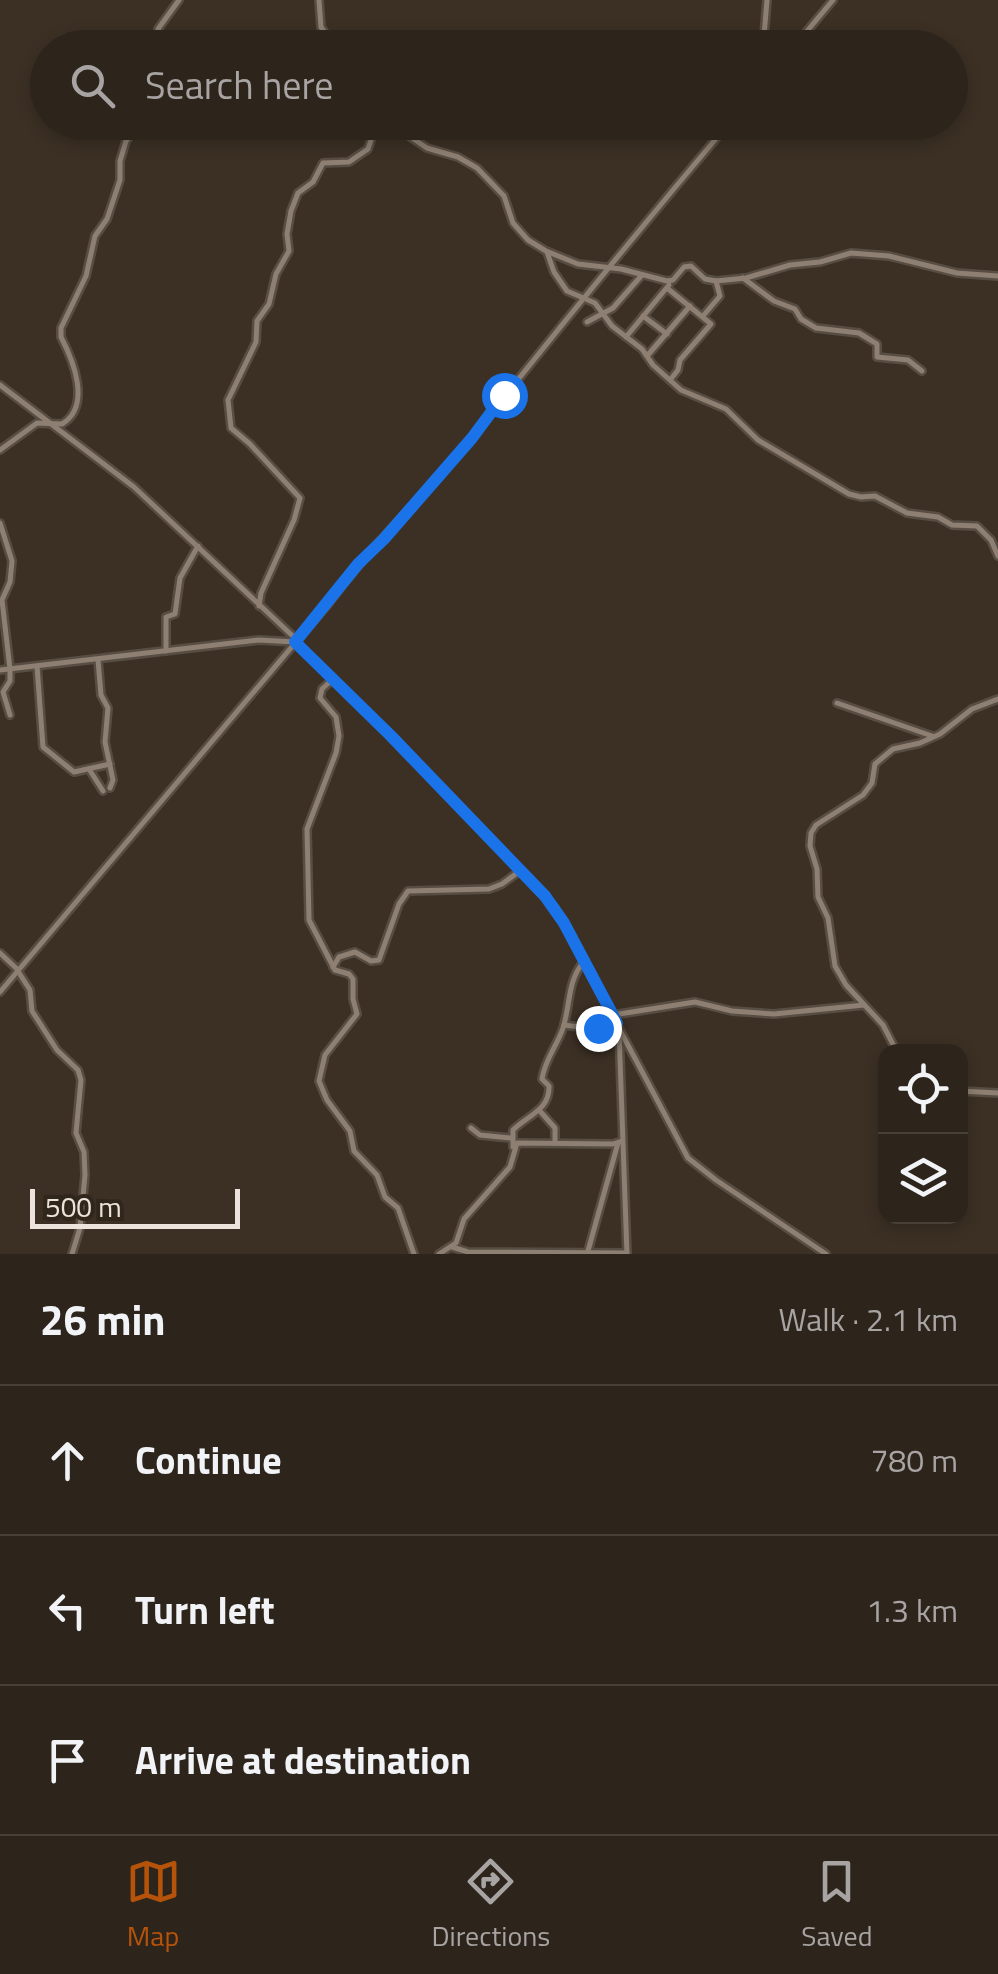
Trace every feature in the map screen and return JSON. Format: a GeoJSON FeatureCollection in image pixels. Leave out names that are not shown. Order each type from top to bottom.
{"type":"FeatureCollection","features":[{"type":"Feature","properties":{"kind":"street"},"geometry":{"type":"LineString","coordinates":[[158,30],[178,0]]}},
{"type":"Feature","properties":{"kind":"street"},"geometry":{"type":"LineString","coordinates":[[319,0],[323,30]]}},
{"type":"Feature","properties":{"kind":"street"},"geometry":{"type":"LineString","coordinates":[[764,30],[767,0]]}},
{"type":"Feature","properties":{"kind":"street"},"geometry":{"type":"LineString","coordinates":[[808,30],[833,0]]}},
{"type":"Feature","properties":{"kind":"street"},"geometry":{"type":"LineString","coordinates":[[0,450],[38,422],[70,420],[78,396],[74,370],[60,336],[62,326],[86,276],[94,236],[107,219],[120,180],[120,161],[127,140]]}},
{"type":"Feature","properties":{"kind":"street"},"geometry":{"type":"LineString","coordinates":[[260,606],[261,593],[300,498],[230,428],[228,400],[256,342],[257,321],[269,304],[276,274],[290,251],[288,219],[298,194],[312,182],[323,163],[349,162],[368,149],[371,140]]}},
{"type":"Feature","properties":{"kind":"street"},"geometry":{"type":"LineString","coordinates":[[415,140],[478,168],[504,196],[513,222],[528,240],[546,251],[578,264],[673,280]]}},
{"type":"Feature","properties":{"kind":"street"},"geometry":{"type":"LineString","coordinates":[[0,992],[358,564],[472,438],[582,298],[715,140]]}},
{"type":"Feature","properties":{"kind":"street"},"geometry":{"type":"LineString","coordinates":[[546,251],[564,289],[595,303],[682,390],[726,409],[758,440],[848,494],[860,498],[875,496],[903,511],[952,524],[977,526],[991,540],[998,556]]}},
{"type":"Feature","properties":{"kind":"street"},"geometry":{"type":"LineString","coordinates":[[626,337],[688,266],[716,281],[846,253],[889,256],[957,274],[998,276]]}},
{"type":"Feature","properties":{"kind":"street"},"geometry":{"type":"LineString","coordinates":[[587,322],[603,314],[642,275]]}},
{"type":"Feature","properties":{"kind":"street"},"geometry":{"type":"LineString","coordinates":[[743,278],[774,301],[795,309],[808,324],[818,329],[859,333],[878,344],[877,357],[908,360],[922,371]]}},
{"type":"Feature","properties":{"kind":"street"},"geometry":{"type":"LineString","coordinates":[[702,316],[720,296],[716,281]]}},
{"type":"Feature","properties":{"kind":"street"},"geometry":{"type":"LineString","coordinates":[[667,288],[711,324],[680,360],[678,372],[670,380]]}},
{"type":"Feature","properties":{"kind":"street"},"geometry":{"type":"LineString","coordinates":[[646,356],[690,306]]}},
{"type":"Feature","properties":{"kind":"street"},"geometry":{"type":"LineString","coordinates":[[643,316],[667,334]]}},
{"type":"Feature","properties":{"kind":"street"},"geometry":{"type":"LineString","coordinates":[[0,385],[134,488],[198,546],[521,870],[554,908],[688,1158],[826,1254]]}},
{"type":"Feature","properties":{"kind":"street"},"geometry":{"type":"LineString","coordinates":[[0,523],[12,561],[10,582],[2,600],[10,669],[10,681],[3,692],[10,715]]}},
{"type":"Feature","properties":{"kind":"street"},"geometry":{"type":"LineString","coordinates":[[166,651],[166,616],[176,614],[180,578],[198,546]]}},
{"type":"Feature","properties":{"kind":"street"},"geometry":{"type":"LineString","coordinates":[[0,670],[273,639],[296,641]]}},
{"type":"Feature","properties":{"kind":"street"},"geometry":{"type":"LineString","coordinates":[[89,769],[107,790],[114,780],[105,737],[108,708],[101,695],[98,659]]}},
{"type":"Feature","properties":{"kind":"street"},"geometry":{"type":"LineString","coordinates":[[37,666],[43,747],[72,772],[110,764]]}},
{"type":"Feature","properties":{"kind":"street"},"geometry":{"type":"LineString","coordinates":[[333,679],[322,688],[320,698],[338,721],[338,747],[307,829],[309,920],[333,967],[354,979],[353,999],[358,1014],[325,1055],[319,1073],[322,1090],[350,1131],[354,1152],[377,1175],[384,1196],[398,1208],[414,1254]]}},
{"type":"Feature","properties":{"kind":"street"},"geometry":{"type":"LineString","coordinates":[[893,1044],[883,1025],[846,986],[835,966],[828,918],[818,897],[818,869],[810,846],[811,833],[816,824],[862,794],[872,783],[874,766],[893,749],[950,729],[977,706],[998,699]]}},
{"type":"Feature","properties":{"kind":"street"},"geometry":{"type":"LineString","coordinates":[[837,704],[935,736]]}},
{"type":"Feature","properties":{"kind":"street"},"geometry":{"type":"LineString","coordinates":[[333,967],[339,957],[355,952],[378,960],[406,892],[490,889],[521,870]]}},
{"type":"Feature","properties":{"kind":"street"},"geometry":{"type":"LineString","coordinates":[[0,954],[18,971],[30,990],[32,1011],[57,1050],[78,1070],[81,1080],[76,1133],[85,1156],[81,1224],[72,1254]]}},
{"type":"Feature","properties":{"kind":"street"},"geometry":{"type":"LineString","coordinates":[[514,1150],[510,1138],[516,1126],[543,1109],[549,1089],[542,1076],[564,1025],[570,983],[584,960]]}},
{"type":"Feature","properties":{"kind":"street"},"geometry":{"type":"LineString","coordinates":[[613,1014],[688,1002],[760,1014],[864,1005]]}},
{"type":"Feature","properties":{"kind":"street"},"geometry":{"type":"LineString","coordinates":[[564,1025],[596,1029],[618,1026]]}},
{"type":"Feature","properties":{"kind":"street"},"geometry":{"type":"LineString","coordinates":[[452,1247],[468,1252],[627,1254],[618,1026]]}},
{"type":"Feature","properties":{"kind":"street"},"geometry":{"type":"LineString","coordinates":[[968,1092],[998,1094]]}},
{"type":"Feature","properties":{"kind":"street"},"geometry":{"type":"LineString","coordinates":[[543,1109],[555,1128],[555,1143]]}},
{"type":"Feature","properties":{"kind":"street"},"geometry":{"type":"LineString","coordinates":[[470,1128],[480,1135],[510,1138]]}},
{"type":"Feature","properties":{"kind":"street"},"geometry":{"type":"LineString","coordinates":[[440,1254],[452,1247],[466,1216],[510,1167],[518,1142],[620,1142]]}},
{"type":"Feature","properties":{"kind":"street"},"geometry":{"type":"LineString","coordinates":[[588,1253],[620,1142]]}},
{"type":"Feature","properties":{"kind":"route"},"geometry":{"type":"LineString","coordinates":[[504,395],[472,438],[358,564],[295,642],[391,736],[554,908],[617,1023],[598,1028]]}}]}
